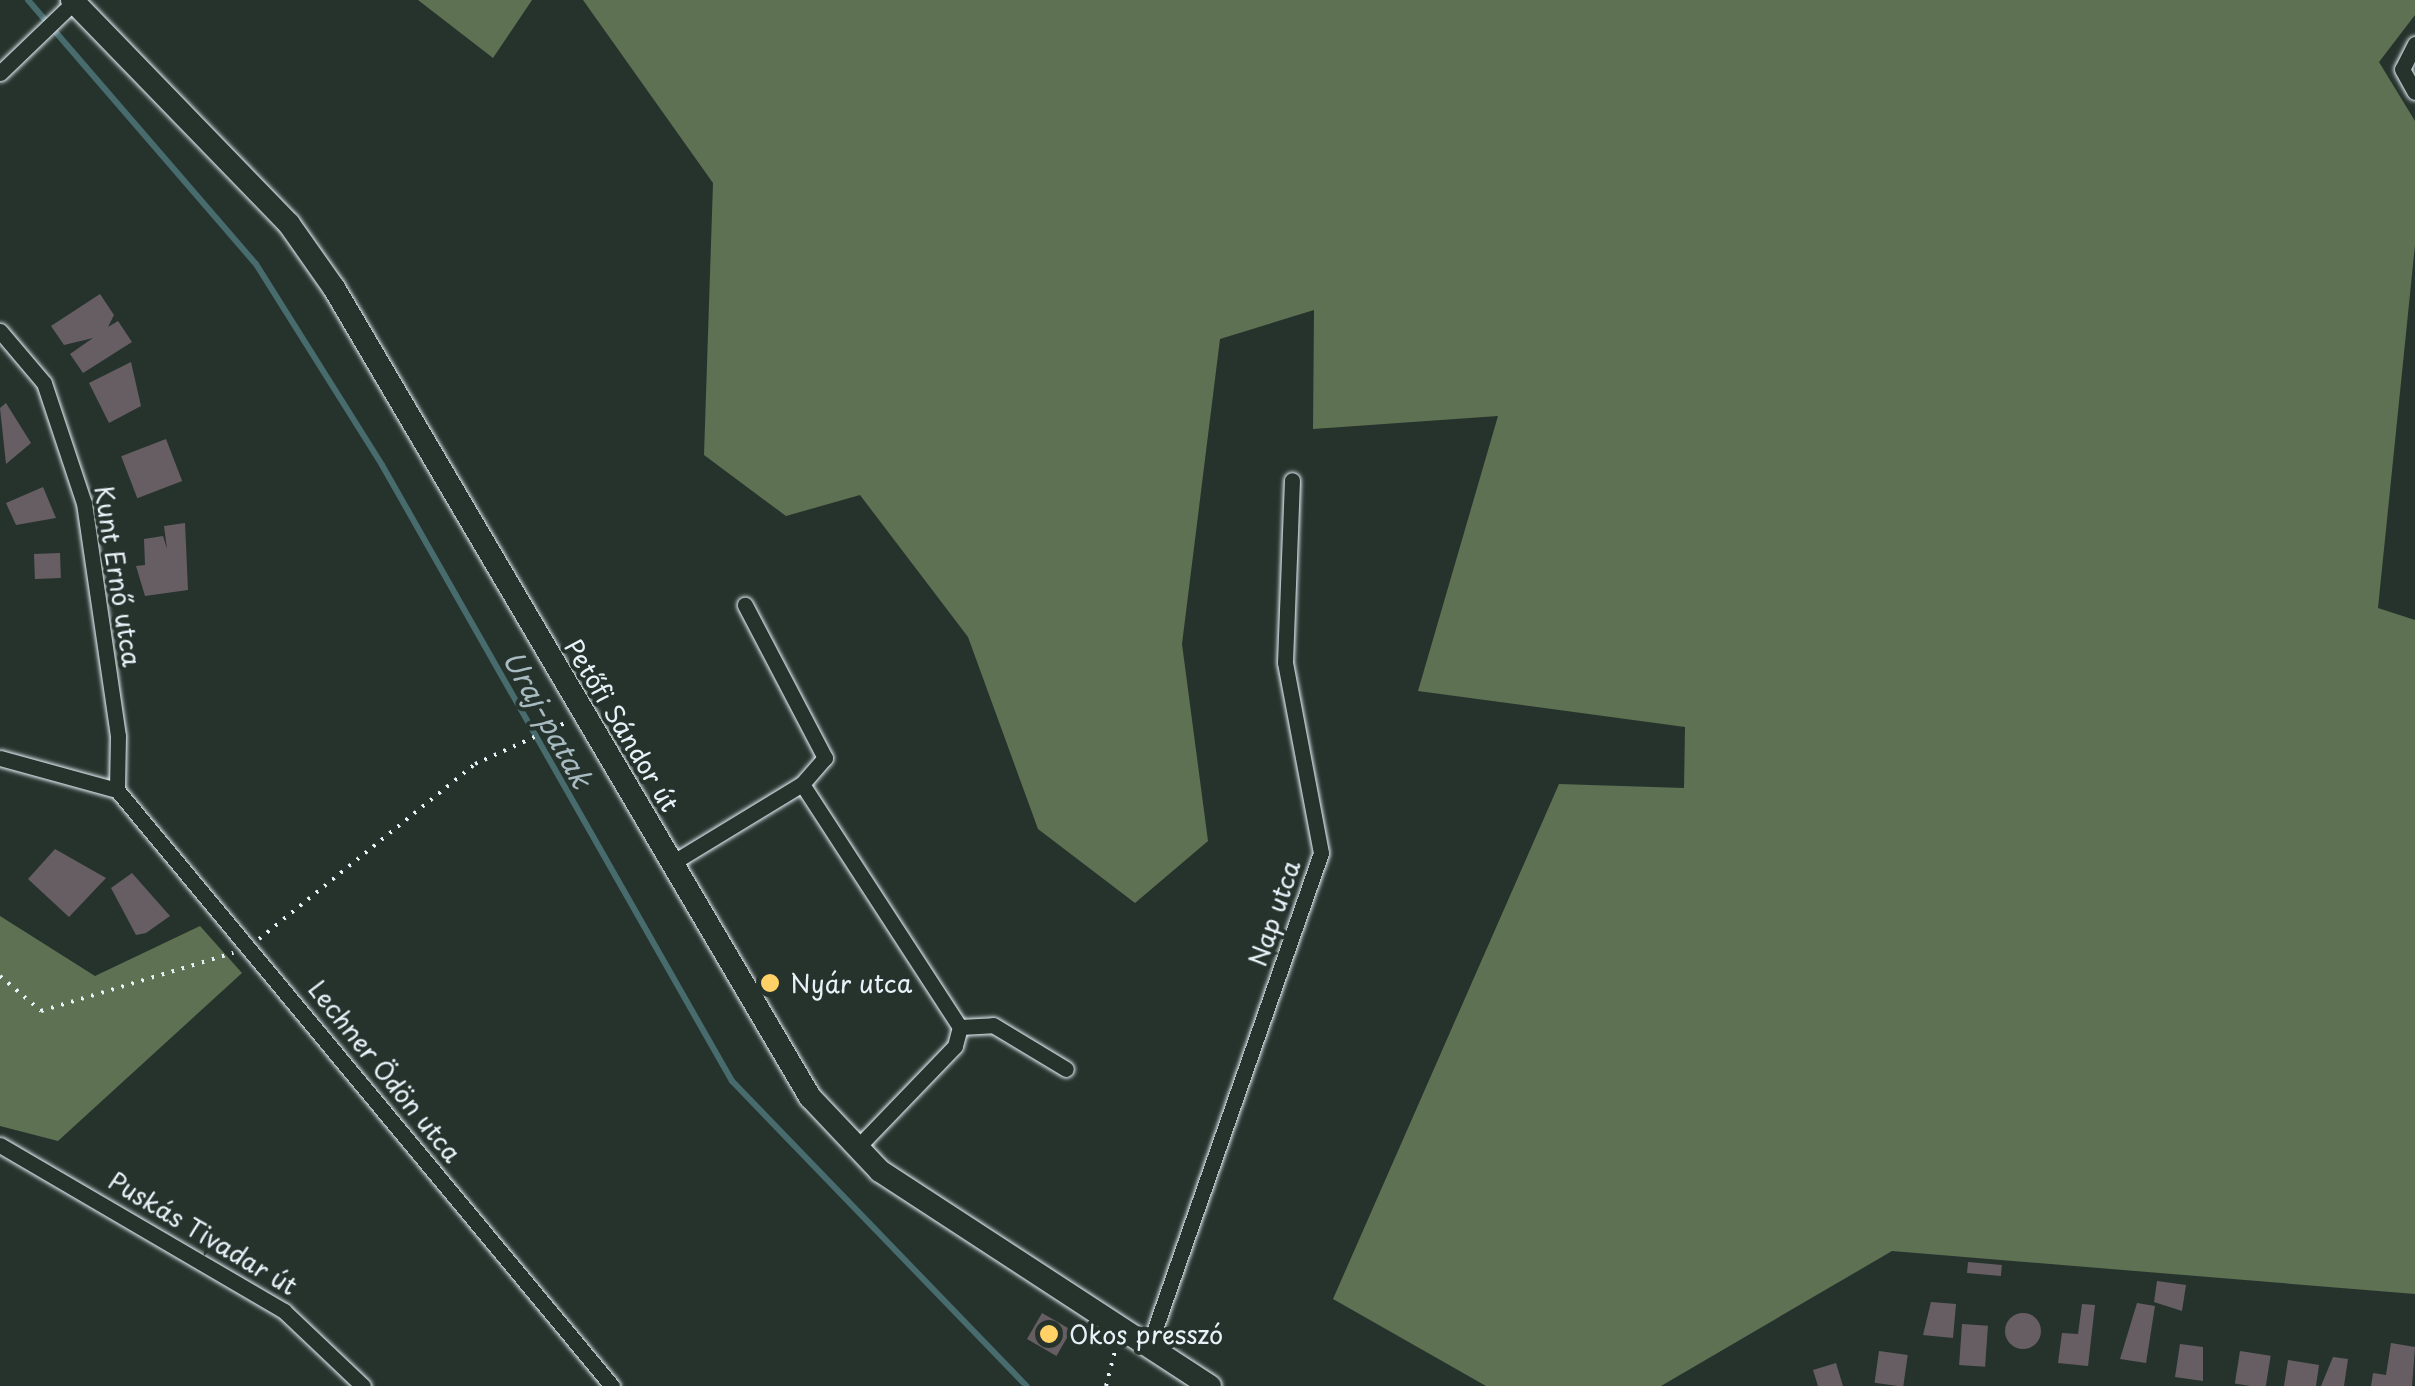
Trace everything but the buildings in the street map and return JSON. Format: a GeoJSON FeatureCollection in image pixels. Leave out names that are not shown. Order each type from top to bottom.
{"type":"FeatureCollection","features":[{"type":"Feature","properties":{"kind":"street"},"geometry":{"type":"LineString","coordinates":[[0,73],[70,4]]}},
{"type":"Feature","properties":{"kind":"street","name":"Petőfi Sándor út"},"geometry":{"type":"LineString","coordinates":[[70,4],[288,224],[334,288],[810,1097],[856,1149],[1210,1386]]}},
{"type":"Feature","properties":{"kind":"street"},"geometry":{"type":"LineString","coordinates":[[2415,44],[2402,69],[2415,92]]}},
{"type":"Feature","properties":{"kind":"street","name":"Kunt Ernő utca"},"geometry":{"type":"LineString","coordinates":[[0,331],[44,383],[84,503],[118,736],[117,790]]}},
{"type":"Feature","properties":{"kind":"street","name":"Nap utca"},"geometry":{"type":"LineString","coordinates":[[1149,1346],[1321,853],[1285,662],[1292,480]]}},
{"type":"Feature","properties":{"kind":"street"},"geometry":{"type":"LineString","coordinates":[[672,863],[802,784],[821,768],[824,750],[745,605]]}},
{"type":"Feature","properties":{"kind":"street"},"geometry":{"type":"LineString","coordinates":[[0,758],[117,790]]}},
{"type":"Feature","properties":{"kind":"street"},"geometry":{"type":"LineString","coordinates":[[802,784],[960,1028],[955,1046],[856,1149]]}},
{"type":"Feature","properties":{"kind":"street","name":"Lechner Ödön utca"},"geometry":{"type":"LineString","coordinates":[[117,790],[252,944],[612,1386]]}},
{"type":"Feature","properties":{"kind":"street"},"geometry":{"type":"LineString","coordinates":[[960,1028],[993,1024],[1066,1069]]}},
{"type":"Feature","properties":{"kind":"street","name":"Puskás Tivadar út"},"geometry":{"type":"LineString","coordinates":[[0,1145],[284,1311],[362,1386]]}},
{"type":"Feature","properties":{"kind":"path"},"geometry":{"type":"LineString","coordinates":[[0,976],[41,1011],[192,972],[252,944],[455,778],[502,752],[526,747],[582,712]]}},
{"type":"Feature","properties":{"kind":"path"},"geometry":{"type":"LineString","coordinates":[[1106,1386],[1121,1328]]}},
{"type":"Feature","properties":{"kind":"green space"},"geometry":{"type":"Polygon","coordinates":[[[418,0],[532,0],[493,58],[418,0]]]}},
{"type":"Feature","properties":{"kind":"green space"},"geometry":{"type":"Polygon","coordinates":[[[583,0],[2415,0],[2415,15],[2379,62],[2415,121],[2415,245],[2378,608],[2415,620],[2415,1294],[1892,1251],[1661,1386],[1486,1386],[1333,1299],[1559,784],[1684,788],[1685,727],[1418,691],[1498,416],[1313,429],[1314,310],[1220,339],[1182,644],[1208,841],[1135,903],[1038,829],[968,637],[860,495],[786,516],[704,455],[713,183],[583,0]]]}},
{"type":"Feature","properties":{"kind":"green space"},"geometry":{"type":"Polygon","coordinates":[[[0,916],[95,976],[200,926],[242,973],[58,1141],[0,1126],[0,916]]]}},
{"type":"Feature","properties":{"kind":"waterway","name":"Uraj-patak"},"geometry":{"type":"LineString","coordinates":[[28,0],[256,264],[382,465],[732,1081],[1027,1386]]}},
{"type":"Feature","properties":{"kind":"place","name":"Nyár utca"},"geometry":{"type":"Point","coordinates":[770,983]}},
{"type":"Feature","properties":{"kind":"place","name":"Okos presszó"},"geometry":{"type":"Point","coordinates":[1049,1334]}}]}
